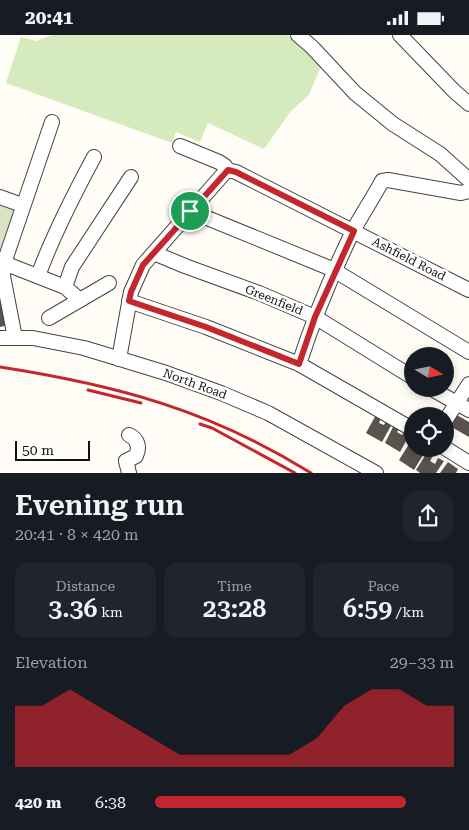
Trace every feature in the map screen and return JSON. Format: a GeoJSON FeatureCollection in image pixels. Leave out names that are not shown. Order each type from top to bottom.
{"type":"FeatureCollection","features":[{"type":"Feature","properties":{"kind":"street"},"geometry":{"type":"LineString","coordinates":[[298,35],[312,47],[355,93],[393,124],[440,154],[469,180]]}},
{"type":"Feature","properties":{"kind":"street"},"geometry":{"type":"LineString","coordinates":[[400,35],[469,104]]}},
{"type":"Feature","properties":{"kind":"street"},"geometry":{"type":"LineString","coordinates":[[15,338],[3,276],[4,263],[22,205],[52,122]]}},
{"type":"Feature","properties":{"kind":"street","name":"Ashfield Road"},"geometry":{"type":"LineString","coordinates":[[180,146],[219,162],[228,170],[236,172],[469,290]]}},
{"type":"Feature","properties":{"kind":"street"},"geometry":{"type":"LineString","coordinates":[[38,276],[69,204],[94,157]]}},
{"type":"Feature","properties":{"kind":"street"},"geometry":{"type":"LineString","coordinates":[[119,359],[131,292],[143,265],[228,170]]}},
{"type":"Feature","properties":{"kind":"street"},"geometry":{"type":"LineString","coordinates":[[65,287],[72,267],[131,177]]}},
{"type":"Feature","properties":{"kind":"street"},"geometry":{"type":"LineString","coordinates":[[299,364],[315,317],[335,271],[354,231],[382,181],[461,193],[469,191]]}},
{"type":"Feature","properties":{"kind":"street"},"geometry":{"type":"LineString","coordinates":[[0,197],[22,205]]}},
{"type":"Feature","properties":{"kind":"street"},"geometry":{"type":"LineString","coordinates":[[190,211],[335,271],[469,352]]}},
{"type":"Feature","properties":{"kind":"street","name":"Greenfield"},"geometry":{"type":"LineString","coordinates":[[154,253],[259,293],[315,317],[404,372]]}},
{"type":"Feature","properties":{"kind":"street"},"geometry":{"type":"LineString","coordinates":[[4,263],[65,287],[80,300]]}},
{"type":"Feature","properties":{"kind":"street"},"geometry":{"type":"LineString","coordinates":[[49,318],[108,283]]}},
{"type":"Feature","properties":{"kind":"street"},"geometry":{"type":"LineString","coordinates":[[129,301],[206,327],[299,364],[404,424]]}},
{"type":"Feature","properties":{"kind":"street","name":"North Road"},"geometry":{"type":"LineString","coordinates":[[0,338],[33,338],[84,349],[212,390],[268,413],[376,473]]}},
{"type":"Feature","properties":{"kind":"street"},"geometry":{"type":"LineString","coordinates":[[454,407],[469,384]]}},
{"type":"Feature","properties":{"kind":"street"},"geometry":{"type":"LineString","coordinates":[[446,397],[469,410]]}},
{"type":"Feature","properties":{"kind":"street"},"geometry":{"type":"LineString","coordinates":[[129,435],[136,439],[138,447],[136,455],[126,461],[129,473]]}},
{"type":"Feature","properties":{"kind":"street"},"geometry":{"type":"LineString","coordinates":[[454,454],[469,463]]}},
{"type":"Feature","properties":{"kind":"green space"},"geometry":{"type":"Polygon","coordinates":[[[53,35],[288,35],[317,59],[321,66],[309,95],[291,111],[264,149],[208,123],[200,142],[176,132],[172,143],[6,83],[21,37],[36,41],[53,35]]]}},
{"type":"Feature","properties":{"kind":"green space"},"geometry":{"type":"Polygon","coordinates":[[[0,203],[16,208],[0,257],[0,203]]]}},
{"type":"Feature","properties":{"kind":"building"},"geometry":{"type":"Polygon","coordinates":[[[0,278],[9,325],[0,327],[0,278]]]}},
{"type":"Feature","properties":{"kind":"building"},"geometry":{"type":"Polygon","coordinates":[[[377,413],[382,416],[379,423],[384,425],[387,419],[393,422],[382,442],[366,433],[377,413]]]}},
{"type":"Feature","properties":{"kind":"building"},"geometry":{"type":"Polygon","coordinates":[[[455,414],[469,422],[469,437],[454,428],[455,414]]]}},
{"type":"Feature","properties":{"kind":"building"},"geometry":{"type":"Polygon","coordinates":[[[395,423],[401,426],[397,432],[402,435],[404,432],[404,445],[400,452],[385,443],[395,423]]]}},
{"type":"Feature","properties":{"kind":"building"},"geometry":{"type":"Polygon","coordinates":[[[404,452],[404,457],[422,457],[414,470],[399,460],[404,452]]]}},
{"type":"Feature","properties":{"kind":"building"},"geometry":{"type":"Polygon","coordinates":[[[424,457],[432,457],[430,461],[435,464],[438,458],[444,461],[436,473],[420,473],[416,470],[424,457]]]}},
{"type":"Feature","properties":{"kind":"building"},"geometry":{"type":"Polygon","coordinates":[[[448,462],[458,469],[456,473],[440,473],[448,462]]]}},
{"type":"Feature","properties":{"kind":"railway"},"geometry":{"type":"LineString","coordinates":[[0,367],[83,382],[161,403],[236,432],[311,473]]}},
{"type":"Feature","properties":{"kind":"railway"},"geometry":{"type":"LineString","coordinates":[[88,390],[141,403]]}},
{"type":"Feature","properties":{"kind":"railway"},"geometry":{"type":"LineString","coordinates":[[200,424],[212,428],[295,473]]}},
{"type":"Feature","properties":{"kind":"route"},"geometry":{"type":"LineString","coordinates":[[228,170],[236,172],[354,231],[324,294],[299,364],[206,327],[129,301],[143,265],[190,211],[228,170]]}}]}
